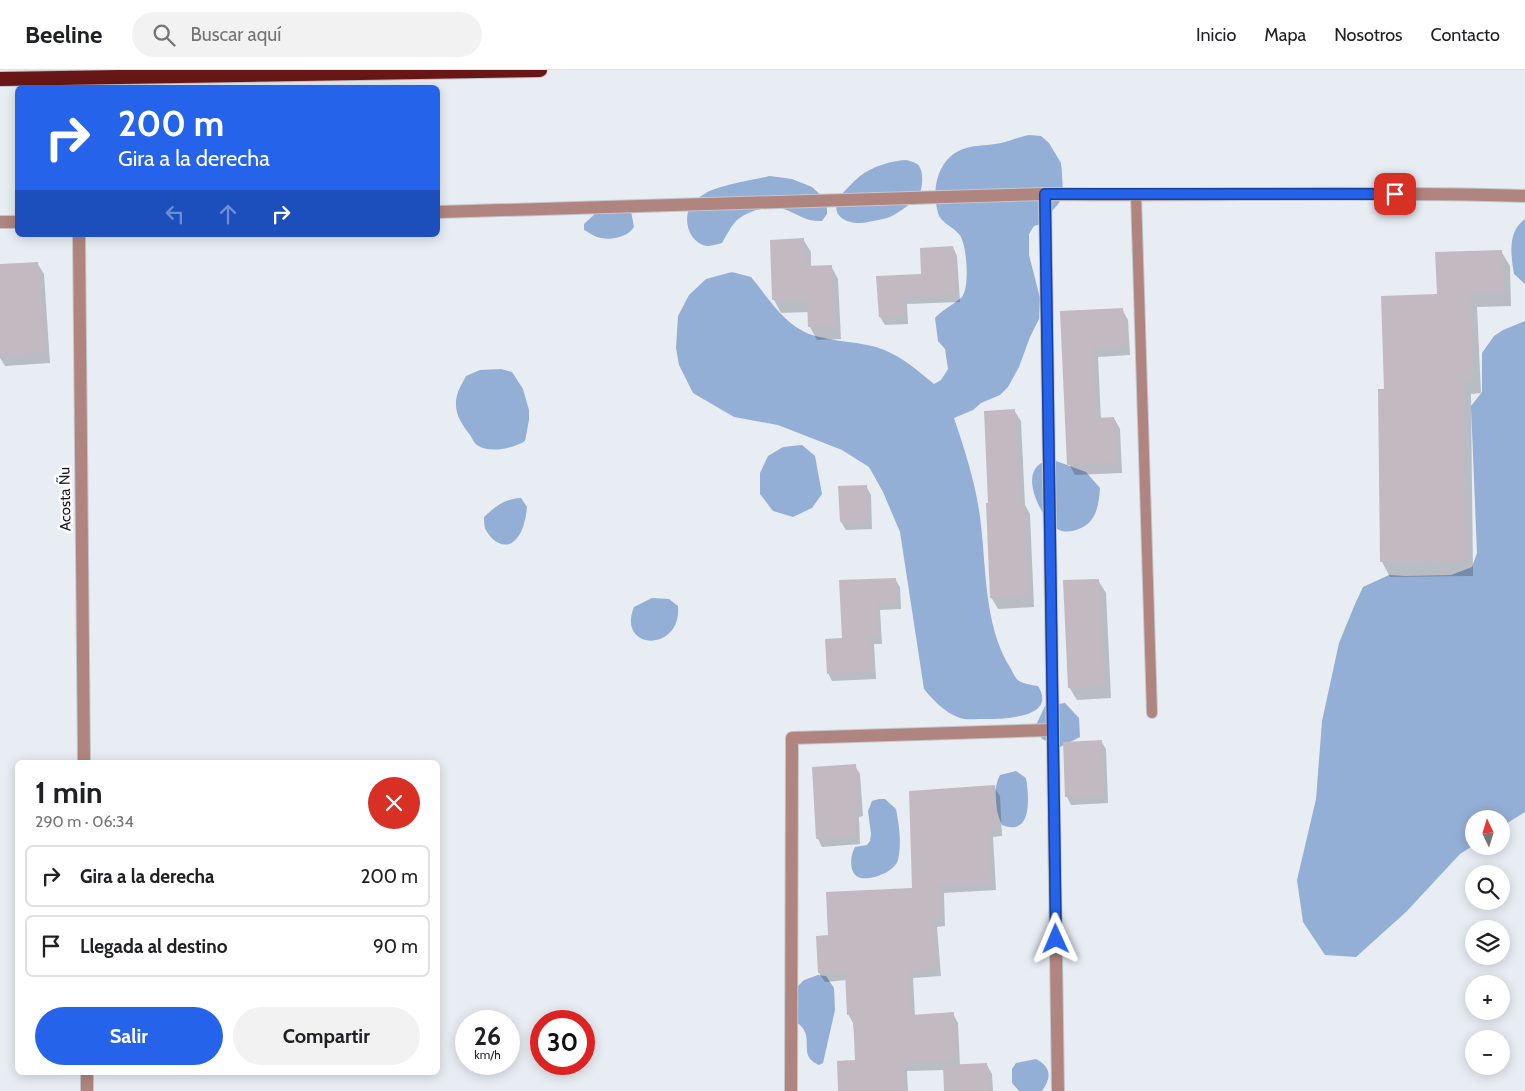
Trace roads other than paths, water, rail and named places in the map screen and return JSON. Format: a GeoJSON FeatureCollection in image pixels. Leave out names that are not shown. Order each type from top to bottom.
{"type":"FeatureCollection","features":[{"type":"Feature","properties":{"kind":"highway"},"geometry":{"type":"LineString","coordinates":[[0,79],[540,70]]}},
{"type":"Feature","properties":{"kind":"street"},"geometry":{"type":"LineString","coordinates":[[1045,194],[1058,1091]]}},
{"type":"Feature","properties":{"kind":"street"},"geometry":{"type":"LineString","coordinates":[[440,212],[1045,194],[1434,194],[1525,196]]}},
{"type":"Feature","properties":{"kind":"street"},"geometry":{"type":"LineString","coordinates":[[0,222],[15,222]]}},
{"type":"Feature","properties":{"kind":"street","name":"Acosta Ñu"},"geometry":{"type":"LineString","coordinates":[[79,237],[84,760]]}},
{"type":"Feature","properties":{"kind":"street"},"geometry":{"type":"LineString","coordinates":[[791,1091],[792,738],[1052,730]]}},
{"type":"Feature","properties":{"kind":"street"},"geometry":{"type":"LineString","coordinates":[[87,1075],[87,1091]]}},
{"type":"Feature","properties":{"kind":"lane"},"geometry":{"type":"LineString","coordinates":[[1136,195],[1152,713]]}}]}
